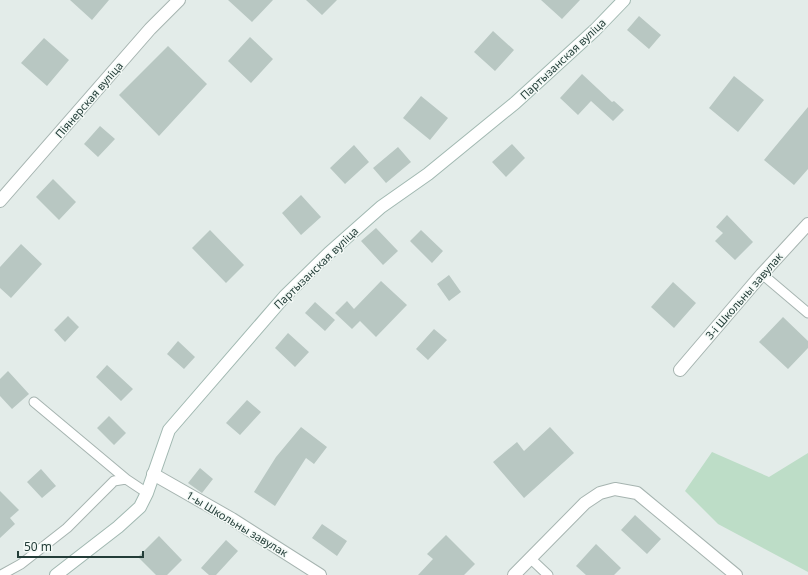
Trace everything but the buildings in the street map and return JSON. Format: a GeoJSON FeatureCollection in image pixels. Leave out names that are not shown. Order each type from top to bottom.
{"type":"FeatureCollection","features":[{"type":"Feature","properties":{"kind":"street","name":"Піянерская вуліца"},"geometry":{"type":"LineString","coordinates":[[0,201],[150,29],[179,0]]}},
{"type":"Feature","properties":{"kind":"street","name":"Партызанская вуліца"},"geometry":{"type":"LineString","coordinates":[[56,575],[118,527],[140,507],[148,493],[153,474],[169,430],[285,296],[329,253],[382,207],[428,174],[515,102],[595,30],[624,0]]}},
{"type":"Feature","properties":{"kind":"street","name":"3-і Школьны завулак"},"geometry":{"type":"LineString","coordinates":[[680,370],[762,274],[808,224]]}},
{"type":"Feature","properties":{"kind":"street","name":"1-ы Школьны завулак"},"geometry":{"type":"LineString","coordinates":[[153,474],[232,519],[320,575]]}},
{"type":"Feature","properties":{"kind":"street"},"geometry":{"type":"LineString","coordinates":[[514,575],[585,504],[600,494],[615,489],[637,493],[736,575]]}},
{"type":"Feature","properties":{"kind":"lane"},"geometry":{"type":"LineString","coordinates":[[762,274],[808,313]]}},
{"type":"Feature","properties":{"kind":"lane"},"geometry":{"type":"LineString","coordinates":[[34,402],[126,479],[148,493]]}},
{"type":"Feature","properties":{"kind":"lane"},"geometry":{"type":"LineString","coordinates":[[1,575],[21,564],[66,528],[114,481],[126,479]]}},
{"type":"Feature","properties":{"kind":"lane"},"geometry":{"type":"LineString","coordinates":[[531,559],[548,575]]}},
{"type":"Feature","properties":{"kind":"green space"},"geometry":{"type":"Polygon","coordinates":[[[712,452],[769,477],[808,453],[808,572],[718,524],[685,491],[712,452]]]}}]}
